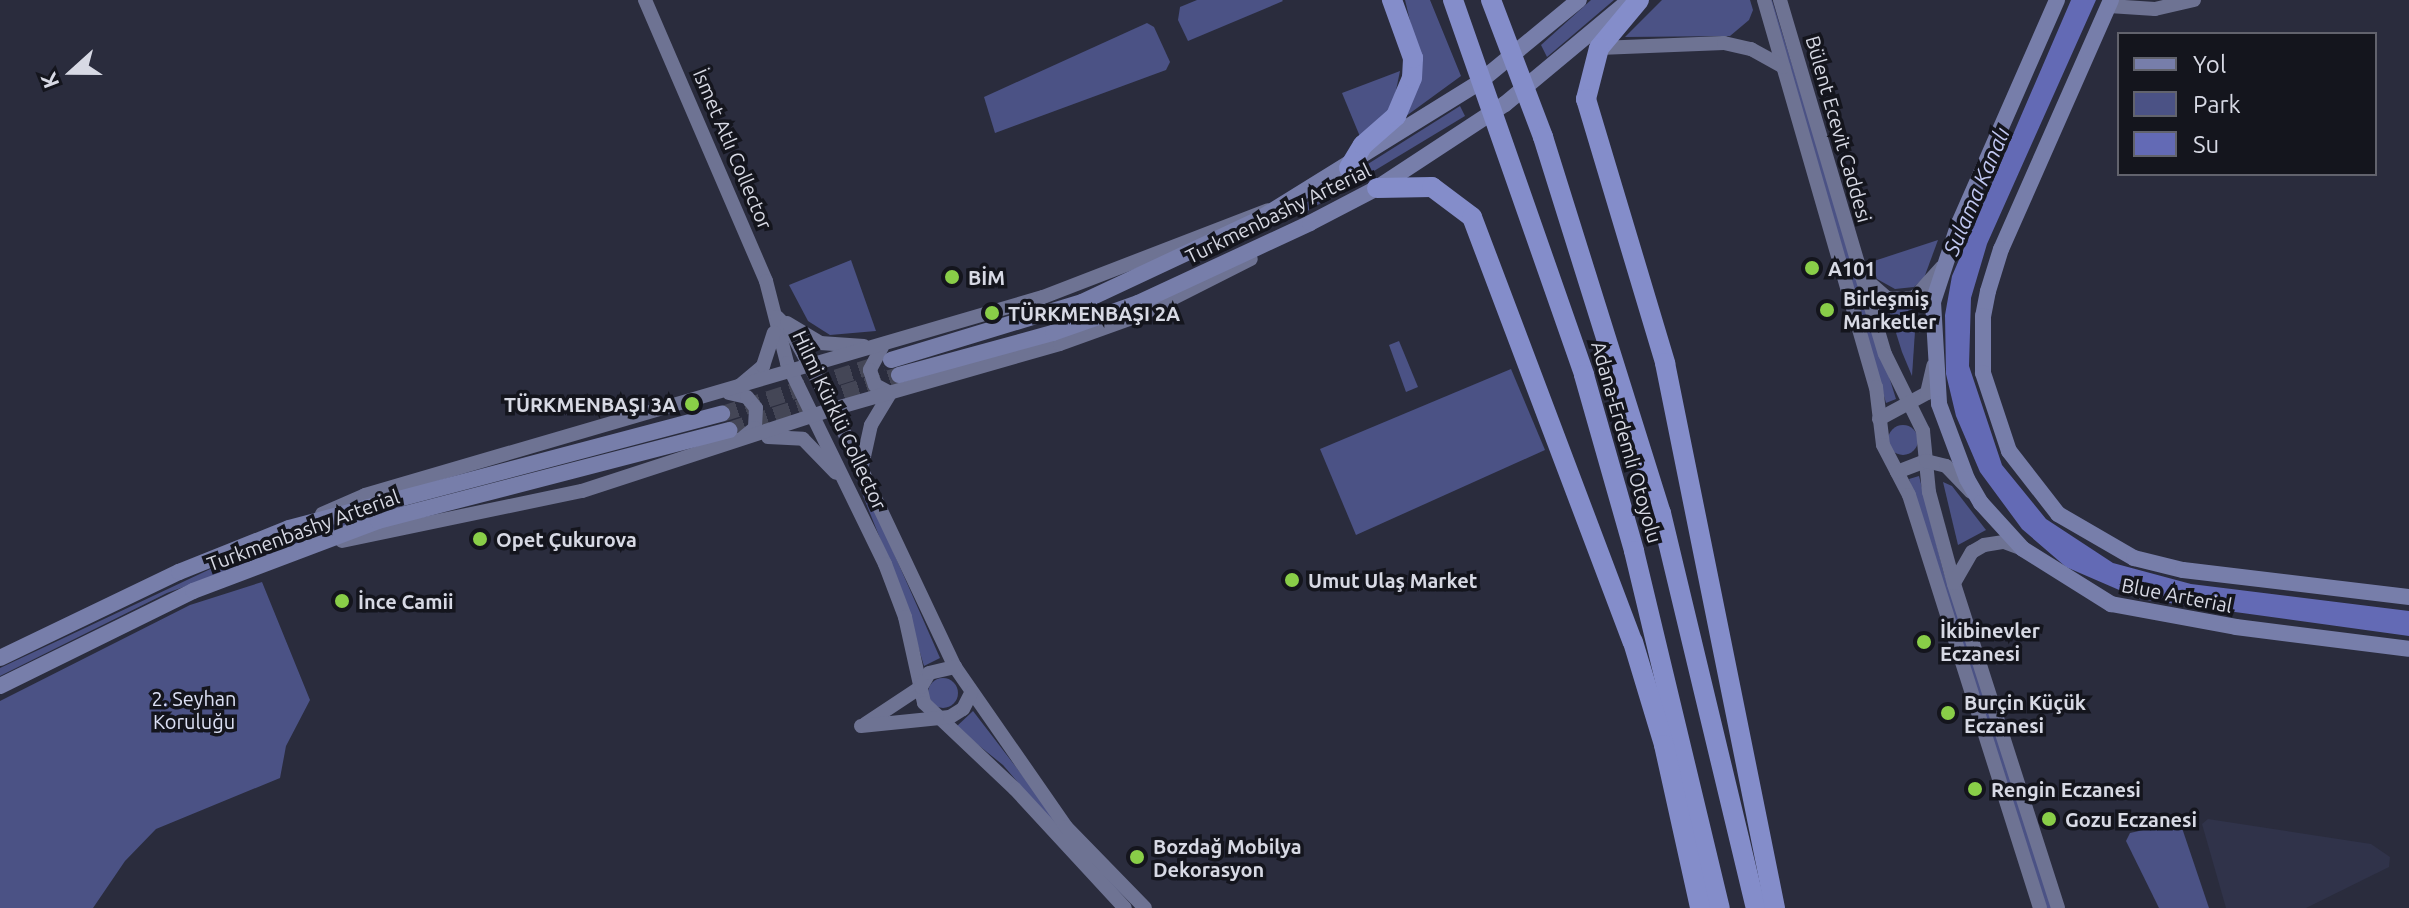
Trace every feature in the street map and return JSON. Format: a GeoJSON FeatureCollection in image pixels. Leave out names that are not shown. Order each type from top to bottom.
{"type":"FeatureCollection","features":[{"type":"Feature","properties":{"kind":"highway"},"geometry":{"type":"LineString","coordinates":[[1349,168],[1363,145],[1396,116],[1412,78],[1413,58],[1392,0]]}},
{"type":"Feature","properties":{"kind":"highway","name":"Adana-Erdemli Otoyolu"},"geometry":{"type":"LineString","coordinates":[[1453,0],[1584,375],[1661,657],[1720,908]]}},
{"type":"Feature","properties":{"kind":"highway","name":"Adana-Erdemli Otoyolu"},"geometry":{"type":"LineString","coordinates":[[1491,0],[1543,137],[1661,513],[1756,908]]}},
{"type":"Feature","properties":{"kind":"highway"},"geometry":{"type":"LineString","coordinates":[[1639,0],[1599,48],[1586,99],[1665,363],[1775,908]]}},
{"type":"Feature","properties":{"kind":"highway"},"geometry":{"type":"LineString","coordinates":[[1377,188],[1432,187],[1472,217],[1633,642],[1664,745],[1700,908]]}},
{"type":"Feature","properties":{"kind":"main road","name":"İsmet Atlı Collector"},"geometry":{"type":"LineString","coordinates":[[645,0],[719,161],[777,317]]}},
{"type":"Feature","properties":{"kind":"main road","name":"Turkmenbashy Arterial"},"geometry":{"type":"LineString","coordinates":[[891,360],[1082,302],[1280,207],[1349,168],[1450,101],[1538,36],[1579,0]]}},
{"type":"Feature","properties":{"kind":"main road","name":"Turkmenbashy Arterial"},"geometry":{"type":"LineString","coordinates":[[891,360],[1053,333],[1138,303],[1310,223],[1377,188],[1464,130],[1552,66],[1630,0]]}},
{"type":"Feature","properties":{"kind":"main road","name":"Bülent Ecevit Caddesi"},"geometry":{"type":"LineString","coordinates":[[1764,0],[1876,387],[1883,445],[1909,495],[2040,908]]}},
{"type":"Feature","properties":{"kind":"main road","name":"Bülent Ecevit Caddesi"},"geometry":{"type":"LineString","coordinates":[[1780,0],[1860,273],[1909,406],[1923,431],[1926,461],[1954,584],[2058,908]]}},
{"type":"Feature","properties":{"kind":"main road","name":"Blue Arterial"},"geometry":{"type":"LineString","coordinates":[[2057,0],[1942,266],[1933,302],[1933,366],[1951,441],[1981,503],[2023,549],[2111,604],[2236,627],[2409,649]]}},
{"type":"Feature","properties":{"kind":"main road"},"geometry":{"type":"LineString","coordinates":[[2110,3],[2155,9],[2194,0]]}},
{"type":"Feature","properties":{"kind":"main road","name":"Blue Arterial"},"geometry":{"type":"LineString","coordinates":[[2110,3],[2001,249],[1985,303],[1983,373],[2009,451],[2058,514],[2134,558],[2183,570],[2409,597]]}},
{"type":"Feature","properties":{"kind":"main road"},"geometry":{"type":"LineString","coordinates":[[1599,48],[1724,43],[1751,49],[1783,67]]}},
{"type":"Feature","properties":{"kind":"main road"},"geometry":{"type":"LineString","coordinates":[[734,435],[816,416],[1140,315],[1310,223]]}},
{"type":"Feature","properties":{"kind":"main road"},"geometry":{"type":"LineString","coordinates":[[1860,273],[1887,298],[1904,299],[1915,297],[1942,266]]}},
{"type":"Feature","properties":{"kind":"main road"},"geometry":{"type":"LineString","coordinates":[[729,393],[763,366],[777,317],[820,343],[891,360]]}},
{"type":"Feature","properties":{"kind":"main road","name":"Hilmi Kürklü Collector"},"geometry":{"type":"LineString","coordinates":[[777,317],[790,330],[809,370],[833,409],[955,667],[971,693],[1066,827],[1145,908]]}},
{"type":"Feature","properties":{"kind":"main road","name":"Hilmi Kürklü Collector"},"geometry":{"type":"LineString","coordinates":[[777,317],[777,337],[816,416],[905,617],[921,687],[934,715],[1015,789],[1125,908]]}},
{"type":"Feature","properties":{"kind":"main road"},"geometry":{"type":"LineString","coordinates":[[890,393],[875,385],[870,370],[873,356],[891,360]]}},
{"type":"Feature","properties":{"kind":"main road"},"geometry":{"type":"LineString","coordinates":[[289,528],[365,495],[793,374],[891,360]]}},
{"type":"Feature","properties":{"kind":"main road"},"geometry":{"type":"LineString","coordinates":[[1879,419],[1909,406],[1927,393],[1933,366]]}},
{"type":"Feature","properties":{"kind":"main road"},"geometry":{"type":"LineString","coordinates":[[729,393],[747,397],[756,408],[755,428],[734,435]]}},
{"type":"Feature","properties":{"kind":"main road"},"geometry":{"type":"LineString","coordinates":[[861,471],[871,425],[890,393]]}},
{"type":"Feature","properties":{"kind":"main road","name":"Turkmenbashy Arterial"},"geometry":{"type":"LineString","coordinates":[[0,658],[179,572],[289,528],[722,414]]}},
{"type":"Feature","properties":{"kind":"main road"},"geometry":{"type":"LineString","coordinates":[[734,435],[782,435],[803,439],[851,494]]}},
{"type":"Feature","properties":{"kind":"main road","name":"Turkmenbashy Arterial"},"geometry":{"type":"LineString","coordinates":[[0,686],[193,591],[378,521],[734,435]]}},
{"type":"Feature","properties":{"kind":"main road"},"geometry":{"type":"LineString","coordinates":[[1897,472],[1926,461],[1946,466],[1981,503]]}},
{"type":"Feature","properties":{"kind":"main road"},"geometry":{"type":"LineString","coordinates":[[1954,584],[1972,552],[1984,545],[2004,542],[2023,549]]}},
{"type":"Feature","properties":{"kind":"main road"},"geometry":{"type":"LineString","coordinates":[[955,667],[929,673],[921,687],[861,726],[957,714],[971,693]]}},
{"type":"Feature","properties":{"kind":"shaded area"},"geometry":{"type":"Polygon","coordinates":[[[2208,819],[2371,844],[2390,857],[2389,867],[2306,908],[2226,908],[2202,824],[2208,819]]]}},
{"type":"Feature","properties":{"kind":"green space"},"geometry":{"type":"Polygon","coordinates":[[[1197,0],[1283,1],[1188,41],[1178,20],[1180,7],[1197,0]]]}},
{"type":"Feature","properties":{"kind":"green space"},"geometry":{"type":"Polygon","coordinates":[[[1405,0],[1430,0],[1461,76],[1402,119],[1421,66],[1405,0]]]}},
{"type":"Feature","properties":{"kind":"green space"},"geometry":{"type":"Polygon","coordinates":[[[1591,0],[1614,0],[1547,57],[1541,45],[1591,0]]]}},
{"type":"Feature","properties":{"kind":"green space"},"geometry":{"type":"Polygon","coordinates":[[[1662,0],[1750,0],[1753,10],[1749,20],[1730,36],[1625,37],[1662,0]]]}},
{"type":"Feature","properties":{"kind":"green space"},"geometry":{"type":"Polygon","coordinates":[[[1768,0],[1772,0],[1896,399],[1886,403],[1768,0]]]}},
{"type":"Feature","properties":{"kind":"green space"},"geometry":{"type":"Polygon","coordinates":[[[1147,23],[1154,27],[1170,62],[1166,70],[995,133],[984,97],[1147,23]]]}},
{"type":"Feature","properties":{"kind":"green space"},"geometry":{"type":"Polygon","coordinates":[[[1400,71],[1392,110],[1361,139],[1342,93],[1400,71]]]}},
{"type":"Feature","properties":{"kind":"green space"},"geometry":{"type":"Polygon","coordinates":[[[1460,106],[1465,116],[1301,215],[1298,208],[1460,106]]]}},
{"type":"Feature","properties":{"kind":"green space"},"geometry":{"type":"Polygon","coordinates":[[[1938,240],[1924,278],[1914,287],[1895,289],[1877,279],[1871,262],[1938,240]]]}},
{"type":"Feature","properties":{"kind":"green space"},"geometry":{"type":"Polygon","coordinates":[[[851,260],[876,331],[830,335],[808,321],[789,285],[851,260]]]}},
{"type":"Feature","properties":{"kind":"green space"},"geometry":{"type":"Polygon","coordinates":[[[1886,301],[1917,301],[1912,376],[1902,352],[1886,301]]]}},
{"type":"Feature","properties":{"kind":"green space"},"geometry":{"type":"Polygon","coordinates":[[[1399,341],[1418,387],[1406,392],[1389,345],[1399,341]]]}},
{"type":"Feature","properties":{"kind":"green space"},"geometry":{"type":"Polygon","coordinates":[[[1511,369],[1545,450],[1356,535],[1320,449],[1511,369]]]}},
{"type":"Feature","properties":{"kind":"green space"},"geometry":{"type":"Polygon","coordinates":[[[1903,425],[1914,429],[1918,440],[1914,451],[1903,455],[1892,451],[1888,440],[1892,429],[1903,425]]]}},
{"type":"Feature","properties":{"kind":"green space"},"geometry":{"type":"Polygon","coordinates":[[[859,474],[940,658],[924,666],[902,593],[855,476],[859,474]]]}},
{"type":"Feature","properties":{"kind":"green space"},"geometry":{"type":"Polygon","coordinates":[[[1919,476],[1943,570],[2052,908],[2046,908],[1909,479],[1919,476]]]}},
{"type":"Feature","properties":{"kind":"green space"},"geometry":{"type":"Polygon","coordinates":[[[1943,482],[1952,486],[1986,530],[1958,545],[1943,482]]]}},
{"type":"Feature","properties":{"kind":"green space"},"geometry":{"type":"Polygon","coordinates":[[[353,517],[355,525],[167,593],[0,676],[0,668],[257,547],[353,517]]]}},
{"type":"Feature","properties":{"kind":"green space","name":"2. Seyhan Koruluğu"},"geometry":{"type":"Polygon","coordinates":[[[262,582],[310,700],[286,746],[280,778],[156,829],[125,861],[93,908],[0,908],[0,701],[190,605],[262,582]]]}},
{"type":"Feature","properties":{"kind":"green space"},"geometry":{"type":"Polygon","coordinates":[[[943,678],[954,682],[958,693],[954,704],[943,708],[932,704],[928,693],[932,682],[943,678]]]}},
{"type":"Feature","properties":{"kind":"green space"},"geometry":{"type":"Polygon","coordinates":[[[973,711],[1082,853],[1137,908],[1080,855],[1003,765],[956,727],[973,711]]]}},
{"type":"Feature","properties":{"kind":"green space"},"geometry":{"type":"Polygon","coordinates":[[[2165,825],[2181,825],[2209,908],[2159,908],[2126,841],[2130,833],[2165,825]]]}},
{"type":"Feature","properties":{"kind":"water"},"geometry":{"type":"Polygon","coordinates":[[[2071,0],[2096,0],[1987,244],[1971,298],[1969,366],[2002,465],[2046,519],[2113,563],[2191,584],[2409,611],[2409,636],[2140,599],[2066,567],[2022,529],[1980,472],[1956,416],[1946,374],[1945,315],[1952,276],[2071,0]]]}},
{"type":"Feature","properties":{"kind":"tunnel"},"geometry":{"type":"LineString","coordinates":[[722,414],[882,363]]}},
{"type":"Feature","properties":{"kind":"tunnel"},"geometry":{"type":"LineString","coordinates":[[729,430],[899,375]]}},
{"type":"Feature","properties":{"kind":"place","name":"A101"},"geometry":{"type":"Point","coordinates":[1812,268]}},
{"type":"Feature","properties":{"kind":"place","name":"BİM"},"geometry":{"type":"Point","coordinates":[952,277]}},
{"type":"Feature","properties":{"kind":"place","name":"Birleşmiş Marketler"},"geometry":{"type":"Point","coordinates":[1827,310]}},
{"type":"Feature","properties":{"kind":"place","name":"TÜRKMENBAŞI 2A"},"geometry":{"type":"Point","coordinates":[992,313]}},
{"type":"Feature","properties":{"kind":"place","name":"TÜRKMENBAŞI 3A"},"geometry":{"type":"Point","coordinates":[692,404]}},
{"type":"Feature","properties":{"kind":"place","name":"Opet Çukurova"},"geometry":{"type":"Point","coordinates":[480,539]}},
{"type":"Feature","properties":{"kind":"place","name":"Umut Ulaş Market"},"geometry":{"type":"Point","coordinates":[1292,580]}},
{"type":"Feature","properties":{"kind":"place","name":"İnce Camii"},"geometry":{"type":"Point","coordinates":[342,601]}},
{"type":"Feature","properties":{"kind":"place","name":"İkibinevler Eczanesi"},"geometry":{"type":"Point","coordinates":[1924,642]}},
{"type":"Feature","properties":{"kind":"place","name":"Burçin Küçük Eczanesi"},"geometry":{"type":"Point","coordinates":[1948,713]}},
{"type":"Feature","properties":{"kind":"place","name":"Rengin Eczanesi"},"geometry":{"type":"Point","coordinates":[1975,789]}},
{"type":"Feature","properties":{"kind":"place","name":"Gozu Eczanesi"},"geometry":{"type":"Point","coordinates":[2049,819]}},
{"type":"Feature","properties":{"kind":"place","name":"Bozdağ Mobilya Dekorasyon"},"geometry":{"type":"Point","coordinates":[1137,857]}},
{"type":"Feature","properties":{"kind":"water label","name":"Sulama Kanalı"},"geometry":{"type":"Point","coordinates":[1976,191]}}]}
